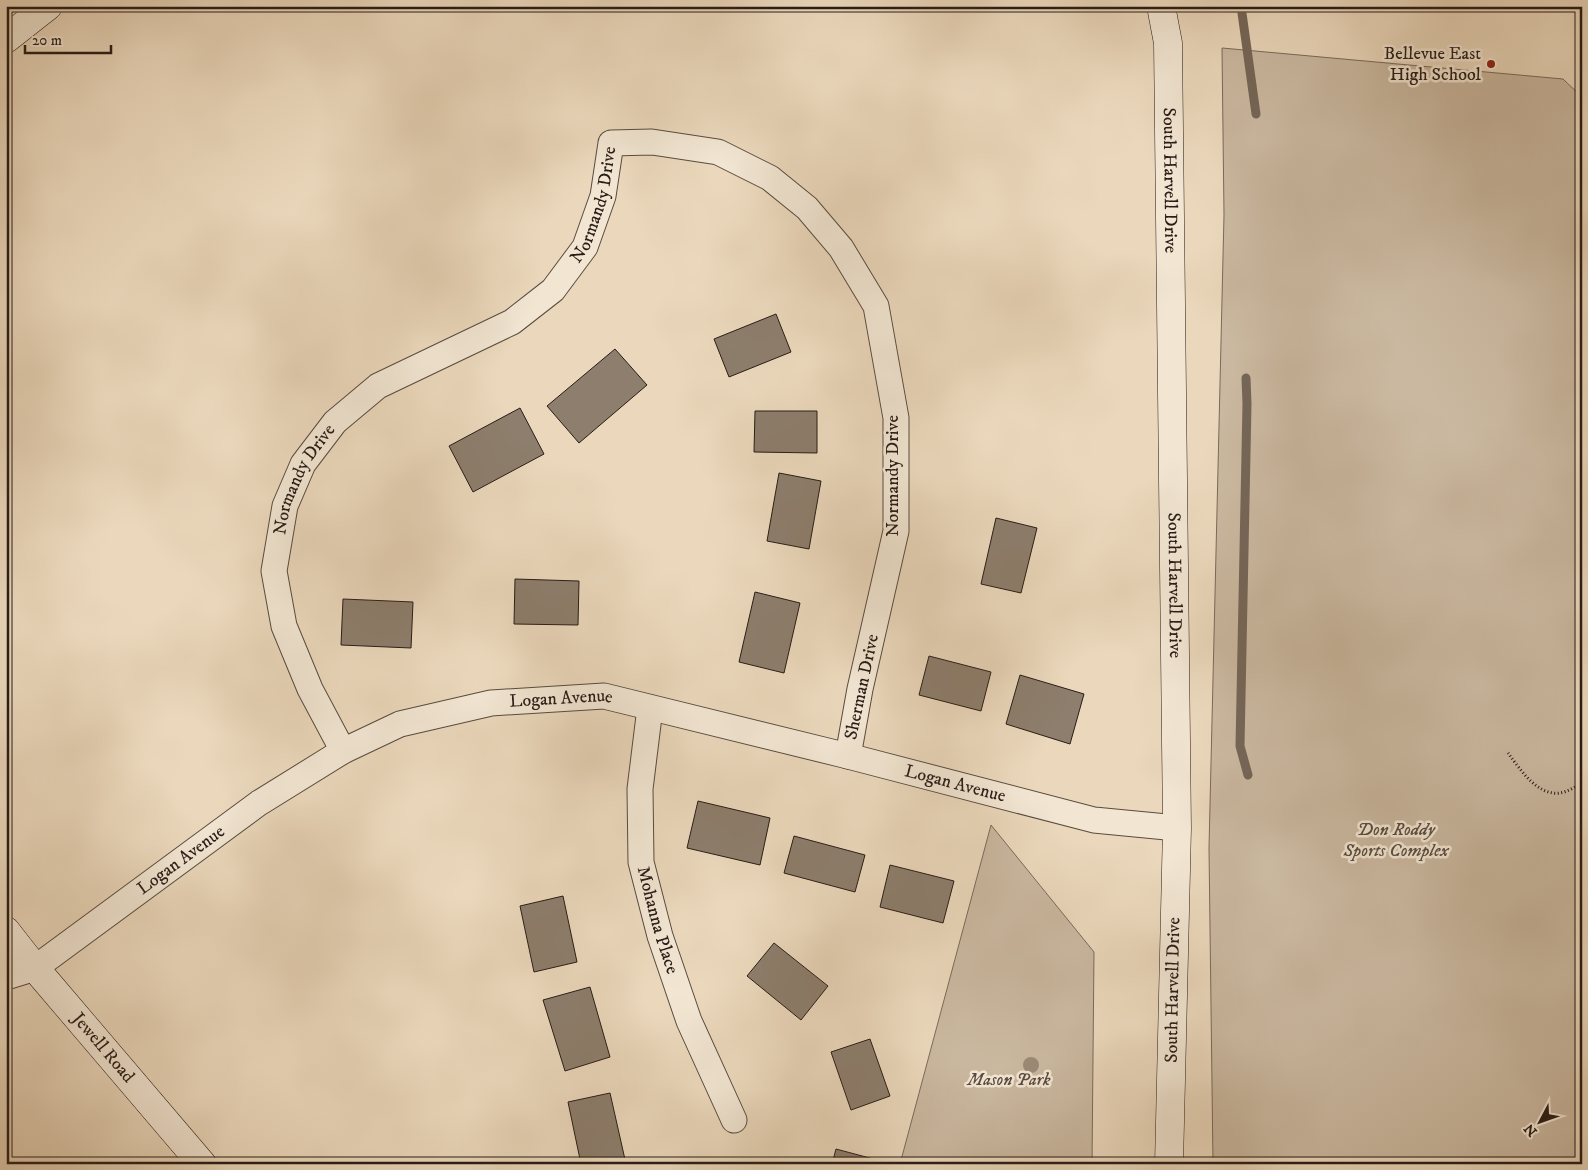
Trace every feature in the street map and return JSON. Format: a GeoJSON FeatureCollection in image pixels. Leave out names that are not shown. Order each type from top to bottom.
{"type":"FeatureCollection","features":[{"type":"Feature","properties":{"kind":"main road"},"geometry":{"type":"LineString","coordinates":[[6,39],[48,6]]}},
{"type":"Feature","properties":{"kind":"main road","name":"South Harvell Drive"},"geometry":{"type":"LineString","coordinates":[[1161,6],[1168,44],[1177,828],[1169,1164]]}},
{"type":"Feature","properties":{"kind":"main road","name":"Jewell Road"},"geometry":{"type":"LineString","coordinates":[[6,931],[35,968],[202,1164]]}},
{"type":"Feature","properties":{"kind":"street","name":"Normandy Drive"},"geometry":{"type":"LineString","coordinates":[[343,752],[310,689],[284,626],[274,571],[285,506],[303,464],[336,422],[378,386],[512,322],[553,290],[584,247],[603,196],[611,143],[652,142],[718,152],[770,178],[807,208],[841,248],[876,306],[896,418],[896,531],[876,618]]}},
{"type":"Feature","properties":{"kind":"street","name":"Sherman Drive"},"geometry":{"type":"LineString","coordinates":[[848,756],[860,689],[876,618]]}},
{"type":"Feature","properties":{"kind":"street","name":"Logan Avenue"},"geometry":{"type":"LineString","coordinates":[[6,977],[35,968],[259,803],[343,752],[400,724],[491,703],[604,696],[848,756],[1094,820],[1177,828]]}},
{"type":"Feature","properties":{"kind":"street","name":"Mohanna Place"},"geometry":{"type":"LineString","coordinates":[[650,708],[640,789],[641,862],[660,936],[689,1021],[734,1120]]}},
{"type":"Feature","properties":{"kind":"path"},"geometry":{"type":"LineString","coordinates":[[1508,753],[1538,787],[1560,793],[1582,783]]}},
{"type":"Feature","properties":{"kind":"green space","name":"Don Roddy Sports Complex"},"geometry":{"type":"Polygon","coordinates":[[[1222,48],[1563,79],[1582,97],[1582,1164],[1213,1164],[1209,848],[1224,215],[1222,48]]]}},
{"type":"Feature","properties":{"kind":"green space","name":"Mason Park"},"geometry":{"type":"Polygon","coordinates":[[[991,825],[1094,952],[1092,1164],[900,1164],[991,825]]]}},
{"type":"Feature","properties":{"kind":"building"},"geometry":{"type":"Polygon","coordinates":[[[776,314],[791,352],[729,377],[714,339],[776,314]]]}},
{"type":"Feature","properties":{"kind":"building"},"geometry":{"type":"Polygon","coordinates":[[[615,349],[647,385],[579,443],[547,406],[615,349]]]}},
{"type":"Feature","properties":{"kind":"building"},"geometry":{"type":"Polygon","coordinates":[[[520,408],[544,454],[473,492],[449,446],[520,408]]]}},
{"type":"Feature","properties":{"kind":"building"},"geometry":{"type":"Polygon","coordinates":[[[755,411],[817,411],[817,453],[754,452],[755,411]]]}},
{"type":"Feature","properties":{"kind":"building"},"geometry":{"type":"Polygon","coordinates":[[[779,473],[821,481],[809,549],[767,541],[779,473]]]}},
{"type":"Feature","properties":{"kind":"building"},"geometry":{"type":"Polygon","coordinates":[[[996,518],[1037,528],[1021,593],[981,584],[996,518]]]}},
{"type":"Feature","properties":{"kind":"building"},"geometry":{"type":"Polygon","coordinates":[[[515,579],[579,581],[578,625],[514,624],[515,579]]]}},
{"type":"Feature","properties":{"kind":"building"},"geometry":{"type":"Polygon","coordinates":[[[755,592],[800,603],[784,673],[739,662],[755,592]]]}},
{"type":"Feature","properties":{"kind":"building"},"geometry":{"type":"Polygon","coordinates":[[[343,599],[413,602],[411,648],[341,645],[343,599]]]}},
{"type":"Feature","properties":{"kind":"building"},"geometry":{"type":"Polygon","coordinates":[[[929,656],[991,672],[981,711],[919,695],[929,656]]]}},
{"type":"Feature","properties":{"kind":"building"},"geometry":{"type":"Polygon","coordinates":[[[1020,675],[1084,694],[1070,744],[1006,724],[1020,675]]]}},
{"type":"Feature","properties":{"kind":"building"},"geometry":{"type":"Polygon","coordinates":[[[698,801],[770,818],[760,865],[687,848],[698,801]]]}},
{"type":"Feature","properties":{"kind":"building"},"geometry":{"type":"Polygon","coordinates":[[[794,836],[865,855],[855,892],[784,873],[794,836]]]}},
{"type":"Feature","properties":{"kind":"building"},"geometry":{"type":"Polygon","coordinates":[[[890,865],[954,881],[943,923],[880,907],[890,865]]]}},
{"type":"Feature","properties":{"kind":"building"},"geometry":{"type":"Polygon","coordinates":[[[563,896],[577,962],[534,972],[520,906],[563,896]]]}},
{"type":"Feature","properties":{"kind":"building"},"geometry":{"type":"Polygon","coordinates":[[[774,943],[828,986],[801,1020],[747,976],[774,943]]]}},
{"type":"Feature","properties":{"kind":"building"},"geometry":{"type":"Polygon","coordinates":[[[590,987],[610,1057],[565,1071],[543,1000],[590,987]]]}},
{"type":"Feature","properties":{"kind":"building"},"geometry":{"type":"Polygon","coordinates":[[[870,1039],[890,1096],[851,1110],[831,1052],[870,1039]]]}},
{"type":"Feature","properties":{"kind":"building"},"geometry":{"type":"Polygon","coordinates":[[[610,1093],[626,1164],[581,1164],[568,1102],[610,1093]]]}},
{"type":"Feature","properties":{"kind":"building"},"geometry":{"type":"Polygon","coordinates":[[[836,1149],[881,1161],[880,1164],[832,1164],[836,1149]]]}},
{"type":"Feature","properties":{"kind":"waterway"},"geometry":{"type":"LineString","coordinates":[[1241,6],[1256,114]]}},
{"type":"Feature","properties":{"kind":"waterway"},"geometry":{"type":"LineString","coordinates":[[1246,378],[1240,746],[1248,775]]}},
{"type":"Feature","properties":{"kind":"place","name":"Bellevue East High School"},"geometry":{"type":"Point","coordinates":[1491,64]}}]}
